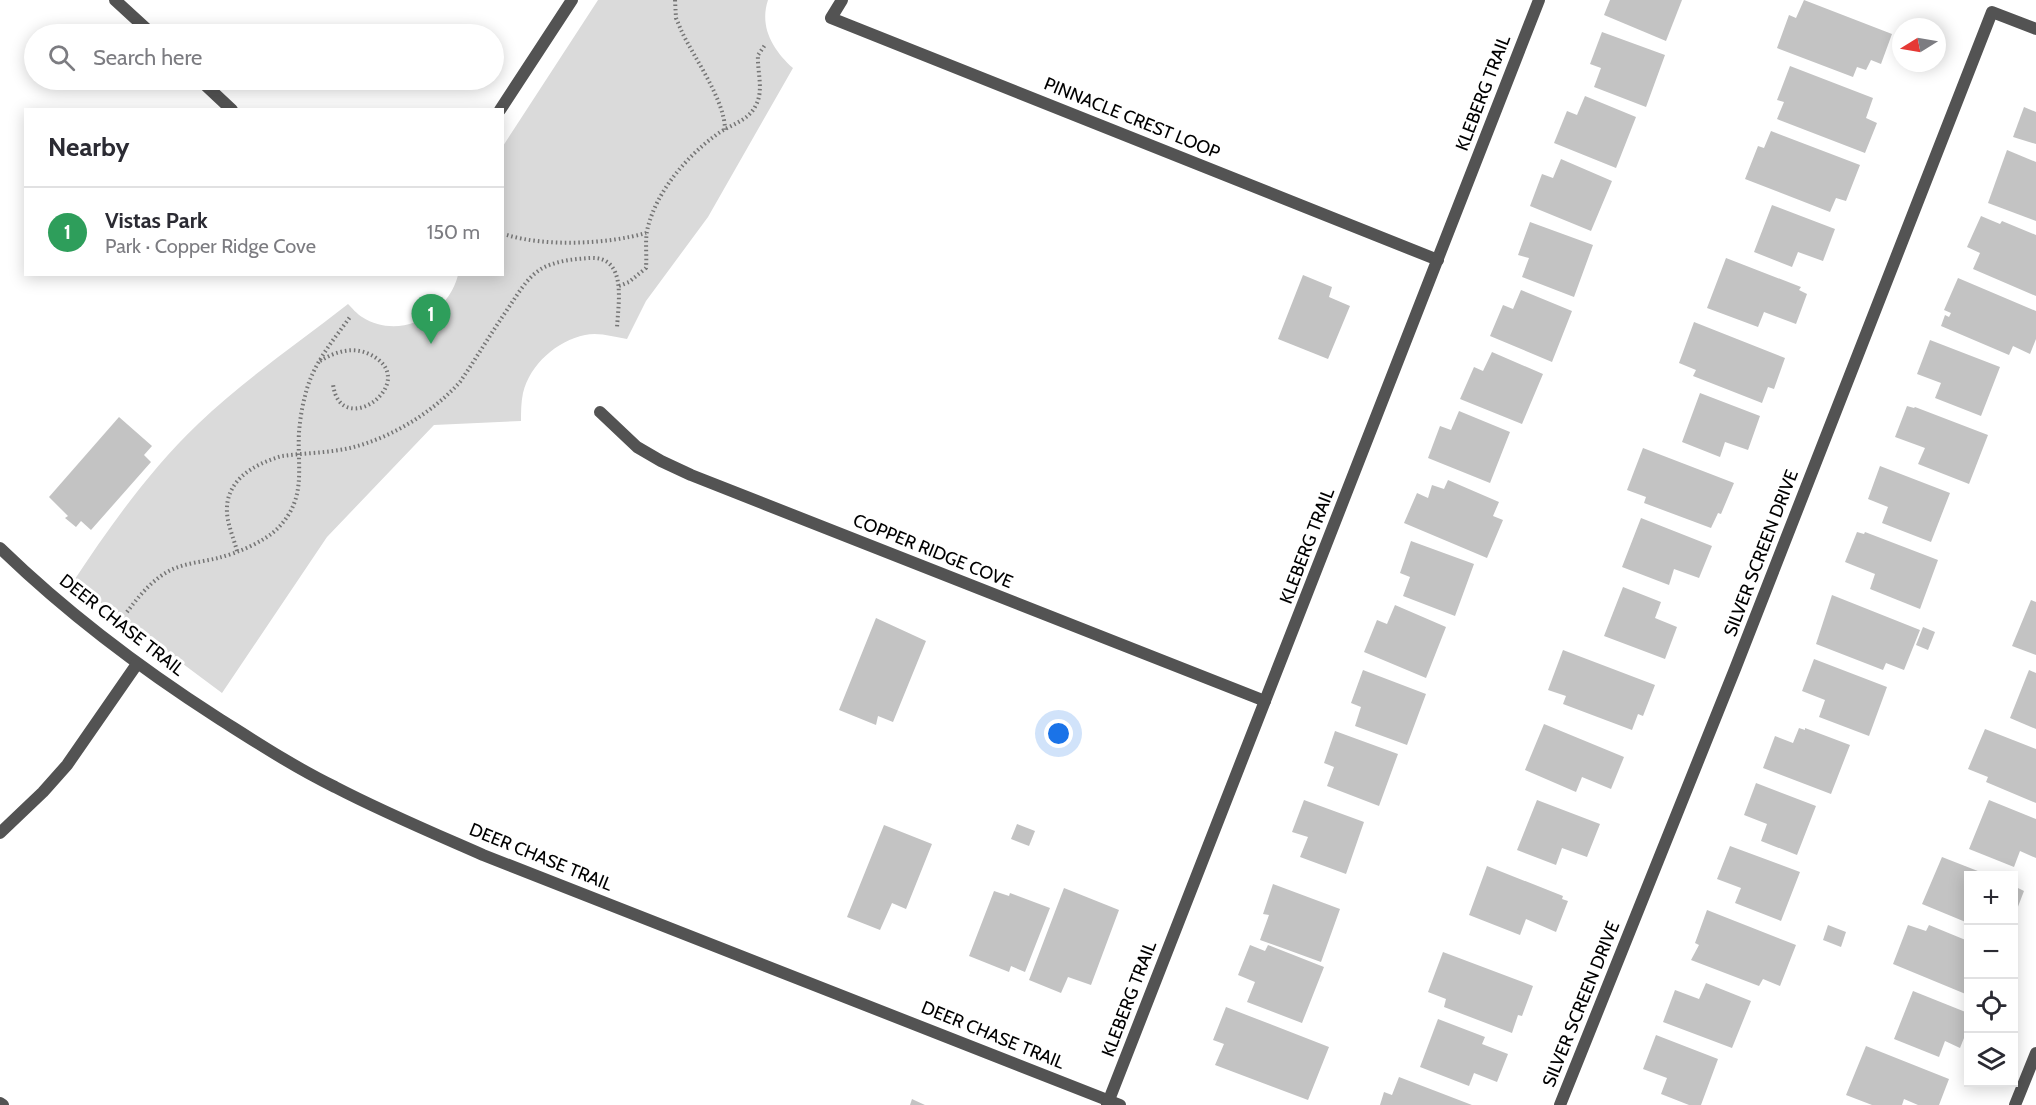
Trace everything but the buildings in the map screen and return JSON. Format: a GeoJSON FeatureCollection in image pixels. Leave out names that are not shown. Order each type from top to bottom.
{"type":"FeatureCollection","features":[{"type":"Feature","properties":{"kind":"street"},"geometry":{"type":"LineString","coordinates":[[115,0],[141,24]]}},
{"type":"Feature","properties":{"kind":"street"},"geometry":{"type":"LineString","coordinates":[[501,108],[572,0]]}},
{"type":"Feature","properties":{"kind":"street","name":"PINNACLE CREST LOOP"},"geometry":{"type":"LineString","coordinates":[[842,0],[831,18],[1438,260]]}},
{"type":"Feature","properties":{"kind":"street","name":"KLEBERG TRAIL"},"geometry":{"type":"LineString","coordinates":[[1112,1104],[1539,0]]}},
{"type":"Feature","properties":{"kind":"street","name":"SILVER SCREEN DRIVE"},"geometry":{"type":"LineString","coordinates":[[1560,1105],[1735,669],[1992,12],[2036,29]]}},
{"type":"Feature","properties":{"kind":"street"},"geometry":{"type":"LineString","coordinates":[[211,90],[230,108]]}},
{"type":"Feature","properties":{"kind":"street","name":"COPPER RIDGE COVE"},"geometry":{"type":"LineString","coordinates":[[600,412],[637,447],[691,475],[1266,701]]}},
{"type":"Feature","properties":{"kind":"street","name":"DEER CHASE TRAIL"},"geometry":{"type":"LineString","coordinates":[[0,548],[137,664],[266,749],[333,786],[483,855],[1112,1104]]}},
{"type":"Feature","properties":{"kind":"street"},"geometry":{"type":"LineString","coordinates":[[0,833],[43,792],[67,765],[137,664]]}},
{"type":"Feature","properties":{"kind":"street"},"geometry":{"type":"LineString","coordinates":[[2015,1105],[2036,1053]]}},
{"type":"Feature","properties":{"kind":"path"},"geometry":{"type":"LineString","coordinates":[[675,0],[676,18],[718,100],[725,121],[725,130]]}},
{"type":"Feature","properties":{"kind":"path"},"geometry":{"type":"LineString","coordinates":[[619,286],[629,282],[646,268],[646,233],[653,210],[687,161],[711,138],[740,122],[755,108],[759,100],[760,86],[758,55],[765,45]]}},
{"type":"Feature","properties":{"kind":"path"},"geometry":{"type":"LineString","coordinates":[[507,236],[527,241],[569,242],[622,238],[646,233]]}},
{"type":"Feature","properties":{"kind":"path"},"geometry":{"type":"LineString","coordinates":[[237,551],[227,515],[228,504],[236,481],[243,473],[271,459],[338,450],[368,442],[401,428],[435,405],[460,382],[519,292],[539,270],[558,262],[596,258],[604,260],[612,266],[619,286],[617,328]]}},
{"type":"Feature","properties":{"kind":"path"},"geometry":{"type":"LineString","coordinates":[[127,612],[146,589],[170,570],[237,551],[268,536],[288,515],[299,491],[301,413],[309,384],[317,363],[350,316]]}},
{"type":"Feature","properties":{"kind":"path"},"geometry":{"type":"LineString","coordinates":[[317,363],[338,352],[360,351],[378,360],[387,376],[382,396],[373,404],[365,407],[355,408],[345,405],[337,399],[333,384]]}},
{"type":"Feature","properties":{"kind":"shaded area"},"geometry":{"type":"Polygon","coordinates":[[[598,0],[768,0],[765,19],[767,29],[779,54],[793,68],[708,217],[646,301],[627,339],[590,334],[575,338],[555,348],[538,363],[527,382],[522,396],[521,421],[434,425],[327,537],[222,693],[73,582],[131,500],[180,442],[234,392],[348,304],[360,316],[377,324],[406,325],[420,320],[444,302],[453,289],[458,276],[504,276],[504,144],[598,0]]]}},
{"type":"Feature","properties":{"kind":"place","name":"Vistas Park"},"geometry":{"type":"Point","coordinates":[431,344]}}]}
